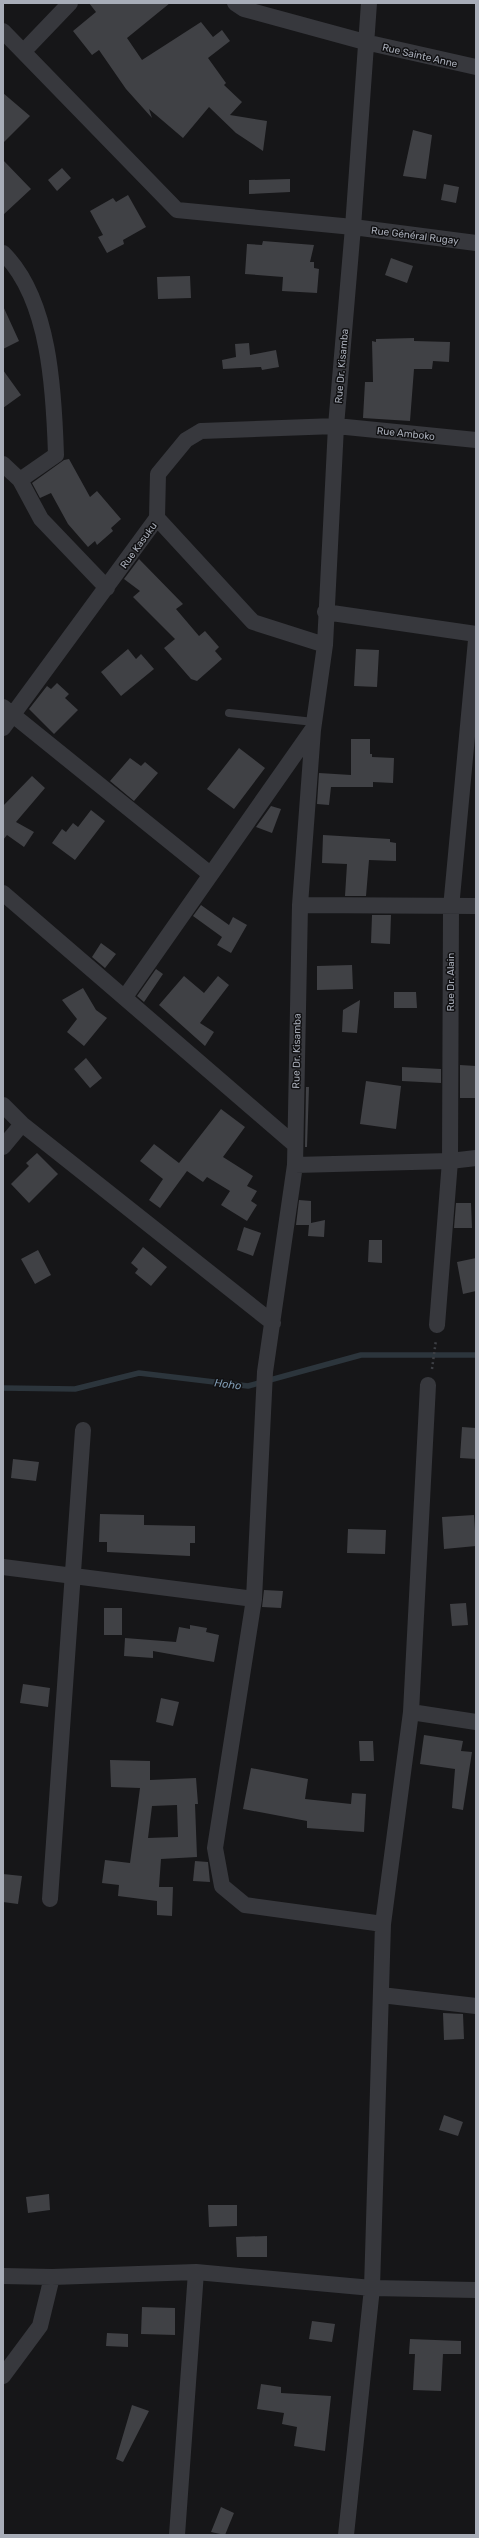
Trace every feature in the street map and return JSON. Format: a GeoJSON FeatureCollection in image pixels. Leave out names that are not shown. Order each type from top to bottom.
{"type":"FeatureCollection","features":[{"type":"Feature","properties":{"kind":"street"},"geometry":{"type":"LineString","coordinates":[[24,52],[70,3]]}},
{"type":"Feature","properties":{"kind":"street","name":"Rue Sainte Anne"},"geometry":{"type":"LineString","coordinates":[[235,3],[244,9],[365,42],[476,67]]}},
{"type":"Feature","properties":{"kind":"street","name":"Rue Dr. Kisamba"},"geometry":{"type":"LineString","coordinates":[[368,3],[353,227],[336,426],[325,612],[325,645],[313,726],[300,905],[294,1144],[295,1165],[265,1372],[254,1599],[215,1848],[222,1886],[245,1905],[383,1924]]}},
{"type":"Feature","properties":{"kind":"street","name":"Rue Général Rugay"},"geometry":{"type":"LineString","coordinates":[[3,31],[177,210],[353,227],[476,242]]}},
{"type":"Feature","properties":{"kind":"street"},"geometry":{"type":"LineString","coordinates":[[3,253],[15,264],[37,311],[54,393],[56,455],[20,480]]}},
{"type":"Feature","properties":{"kind":"street","name":"Rue Amboko"},"geometry":{"type":"LineString","coordinates":[[336,426],[476,440]]}},
{"type":"Feature","properties":{"kind":"street","name":"Rue Kasuku"},"geometry":{"type":"LineString","coordinates":[[6,717],[107,588],[157,518],[158,474],[186,440],[201,431],[336,426]]}},
{"type":"Feature","properties":{"kind":"street"},"geometry":{"type":"LineString","coordinates":[[3,464],[20,480],[41,518],[107,588]]}},
{"type":"Feature","properties":{"kind":"street"},"geometry":{"type":"LineString","coordinates":[[157,518],[253,622],[325,645]]}},
{"type":"Feature","properties":{"kind":"street"},"geometry":{"type":"LineString","coordinates":[[325,612],[476,634]]}},
{"type":"Feature","properties":{"kind":"street","name":"Rue Dr. Alain"},"geometry":{"type":"LineString","coordinates":[[437,1325],[450,1161],[451,908],[476,640]]}},
{"type":"Feature","properties":{"kind":"street"},"geometry":{"type":"LineString","coordinates":[[6,717],[210,874]]}},
{"type":"Feature","properties":{"kind":"street","name":"Rue Dr. Kisamba"},"geometry":{"type":"LineString","coordinates":[[125,998],[313,726]]}},
{"type":"Feature","properties":{"kind":"street"},"geometry":{"type":"LineString","coordinates":[[3,893],[294,1144]]}},
{"type":"Feature","properties":{"kind":"street"},"geometry":{"type":"LineString","coordinates":[[300,905],[451,908],[476,906]]}},
{"type":"Feature","properties":{"kind":"street"},"geometry":{"type":"LineString","coordinates":[[3,1105],[22,1124],[273,1323]]}},
{"type":"Feature","properties":{"kind":"street"},"geometry":{"type":"LineString","coordinates":[[3,1147],[22,1124]]}},
{"type":"Feature","properties":{"kind":"street"},"geometry":{"type":"LineString","coordinates":[[295,1165],[450,1161],[476,1158]]}},
{"type":"Feature","properties":{"kind":"street"},"geometry":{"type":"LineString","coordinates":[[346,2535],[372,2288],[383,1924],[411,1712],[428,1385]]}},
{"type":"Feature","properties":{"kind":"street"},"geometry":{"type":"LineString","coordinates":[[50,1899],[74,1576],[83,1430]]}},
{"type":"Feature","properties":{"kind":"street"},"geometry":{"type":"LineString","coordinates":[[3,1567],[254,1599]]}},
{"type":"Feature","properties":{"kind":"street"},"geometry":{"type":"LineString","coordinates":[[411,1712],[476,1722]]}},
{"type":"Feature","properties":{"kind":"street"},"geometry":{"type":"LineString","coordinates":[[381,1995],[476,2006]]}},
{"type":"Feature","properties":{"kind":"street"},"geometry":{"type":"LineString","coordinates":[[177,2535],[196,2272]]}},
{"type":"Feature","properties":{"kind":"street"},"geometry":{"type":"LineString","coordinates":[[3,2276],[52,2277],[196,2272],[372,2288],[476,2290]]}},
{"type":"Feature","properties":{"kind":"street"},"geometry":{"type":"LineString","coordinates":[[3,2376],[40,2326],[52,2277]]}},
{"type":"Feature","properties":{"kind":"lane"},"geometry":{"type":"LineString","coordinates":[[229,713],[313,726]]}},
{"type":"Feature","properties":{"kind":"path"},"geometry":{"type":"LineString","coordinates":[[434,1359],[436,1345]]}},
{"type":"Feature","properties":{"kind":"building"},"geometry":{"type":"Polygon","coordinates":[[[89,3],[170,3],[127,38],[142,60],[201,22],[213,37],[222,30],[230,41],[208,58],[226,83],[224,85],[242,102],[230,115],[267,121],[263,151],[236,133],[209,107],[183,138],[149,109],[152,118],[126,89],[99,50],[92,55],[73,31],[96,12],[89,3]]]}},
{"type":"Feature","properties":{"kind":"building"},"geometry":{"type":"Polygon","coordinates":[[[3,93],[30,116],[3,143],[3,93]]]}},
{"type":"Feature","properties":{"kind":"building"},"geometry":{"type":"Polygon","coordinates":[[[413,130],[432,135],[426,179],[403,176],[413,130]]]}},
{"type":"Feature","properties":{"kind":"building"},"geometry":{"type":"Polygon","coordinates":[[[3,160],[31,189],[3,215],[3,160]]]}},
{"type":"Feature","properties":{"kind":"building"},"geometry":{"type":"Polygon","coordinates":[[[62,168],[71,178],[57,191],[48,180],[62,168]]]}},
{"type":"Feature","properties":{"kind":"building"},"geometry":{"type":"Polygon","coordinates":[[[290,179],[290,192],[249,194],[249,180],[290,179]]]}},
{"type":"Feature","properties":{"kind":"building"},"geometry":{"type":"Polygon","coordinates":[[[444,184],[459,187],[456,203],[441,200],[444,184]]]}},
{"type":"Feature","properties":{"kind":"building"},"geometry":{"type":"Polygon","coordinates":[[[128,195],[146,227],[123,240],[124,244],[107,253],[98,237],[103,235],[90,211],[113,198],[116,202],[128,195]]]}},
{"type":"Feature","properties":{"kind":"building"},"geometry":{"type":"Polygon","coordinates":[[[263,241],[314,245],[310,262],[314,262],[314,268],[319,269],[317,293],[282,291],[283,277],[245,274],[247,244],[262,245],[263,241]]]}},
{"type":"Feature","properties":{"kind":"building"},"geometry":{"type":"Polygon","coordinates":[[[391,258],[413,266],[407,283],[385,275],[391,258]]]}},
{"type":"Feature","properties":{"kind":"building"},"geometry":{"type":"Polygon","coordinates":[[[190,276],[191,298],[158,299],[157,277],[190,276]]]}},
{"type":"Feature","properties":{"kind":"building"},"geometry":{"type":"Polygon","coordinates":[[[3,306],[19,341],[3,349],[3,306]]]}},
{"type":"Feature","properties":{"kind":"building"},"geometry":{"type":"Polygon","coordinates":[[[414,338],[414,341],[450,342],[449,362],[433,361],[432,369],[414,369],[410,421],[363,418],[365,382],[373,382],[372,341],[376,342],[376,339],[414,338]]]}},
{"type":"Feature","properties":{"kind":"building"},"geometry":{"type":"Polygon","coordinates":[[[249,343],[250,355],[276,350],[279,367],[262,370],[261,367],[223,369],[222,360],[236,357],[235,344],[249,343]]]}},
{"type":"Feature","properties":{"kind":"building"},"geometry":{"type":"Polygon","coordinates":[[[3,370],[21,395],[3,408],[3,370]]]}},
{"type":"Feature","properties":{"kind":"building"},"geometry":{"type":"Polygon","coordinates":[[[69,459],[90,497],[97,491],[121,519],[111,528],[113,531],[97,545],[95,541],[88,547],[68,524],[51,493],[40,498],[32,483],[64,460],[69,459]]]}},
{"type":"Feature","properties":{"kind":"building"},"geometry":{"type":"Polygon","coordinates":[[[139,559],[183,604],[176,609],[199,636],[205,631],[219,647],[215,651],[222,659],[197,681],[191,679],[164,648],[175,639],[133,597],[140,591],[124,579],[139,559]]]}},
{"type":"Feature","properties":{"kind":"building"},"geometry":{"type":"Polygon","coordinates":[[[128,649],[136,659],[141,654],[154,669],[121,696],[101,672],[128,649]]]}},
{"type":"Feature","properties":{"kind":"building"},"geometry":{"type":"Polygon","coordinates":[[[356,649],[379,650],[377,687],[354,686],[356,649]]]}},
{"type":"Feature","properties":{"kind":"building"},"geometry":{"type":"Polygon","coordinates":[[[57,683],[69,694],[65,698],[78,710],[54,734],[29,709],[47,686],[51,689],[57,683]]]}},
{"type":"Feature","properties":{"kind":"building"},"geometry":{"type":"Polygon","coordinates":[[[351,739],[370,739],[370,754],[372,754],[372,757],[394,758],[393,783],[373,782],[373,787],[331,787],[329,805],[317,804],[319,773],[351,775],[351,739]]]}},
{"type":"Feature","properties":{"kind":"building"},"geometry":{"type":"Polygon","coordinates":[[[239,748],[265,768],[234,809],[207,789],[239,748]]]}},
{"type":"Feature","properties":{"kind":"building"},"geometry":{"type":"Polygon","coordinates":[[[130,758],[141,766],[145,762],[158,773],[134,801],[110,781],[130,758]]]}},
{"type":"Feature","properties":{"kind":"building"},"geometry":{"type":"Polygon","coordinates":[[[32,776],[45,788],[16,822],[34,832],[24,847],[7,835],[3,840],[3,806],[32,776]]]}},
{"type":"Feature","properties":{"kind":"building"},"geometry":{"type":"Polygon","coordinates":[[[271,806],[281,809],[272,833],[256,827],[271,806]]]}},
{"type":"Feature","properties":{"kind":"building"},"geometry":{"type":"Polygon","coordinates":[[[91,810],[105,821],[75,860],[52,843],[62,829],[66,832],[73,823],[78,827],[91,810]]]}},
{"type":"Feature","properties":{"kind":"building"},"geometry":{"type":"Polygon","coordinates":[[[323,835],[390,839],[390,842],[396,843],[396,861],[369,860],[366,896],[345,896],[347,864],[322,863],[323,835]]]}},
{"type":"Feature","properties":{"kind":"building"},"geometry":{"type":"Polygon","coordinates":[[[201,905],[229,925],[233,917],[247,925],[231,953],[217,945],[222,937],[193,916],[201,905]]]}},
{"type":"Feature","properties":{"kind":"building"},"geometry":{"type":"Polygon","coordinates":[[[372,915],[391,915],[390,944],[371,943],[372,915]]]}},
{"type":"Feature","properties":{"kind":"building"},"geometry":{"type":"Polygon","coordinates":[[[101,943],[116,954],[105,968],[92,957],[101,943]]]}},
{"type":"Feature","properties":{"kind":"building"},"geometry":{"type":"Polygon","coordinates":[[[352,965],[353,989],[317,990],[317,966],[352,965]]]}},
{"type":"Feature","properties":{"kind":"building"},"geometry":{"type":"Polygon","coordinates":[[[156,969],[163,974],[144,1002],[137,996],[156,969]]]}},
{"type":"Feature","properties":{"kind":"building"},"geometry":{"type":"Polygon","coordinates":[[[184,976],[204,993],[218,976],[229,985],[200,1023],[214,1032],[205,1046],[159,1005],[184,976]]]}},
{"type":"Feature","properties":{"kind":"building"},"geometry":{"type":"Polygon","coordinates":[[[83,988],[96,1010],[107,1018],[84,1046],[67,1032],[77,1019],[62,1000],[83,988]]]}},
{"type":"Feature","properties":{"kind":"building"},"geometry":{"type":"Polygon","coordinates":[[[394,992],[416,992],[417,1008],[394,1008],[394,992]]]}},
{"type":"Feature","properties":{"kind":"building"},"geometry":{"type":"Polygon","coordinates":[[[360,1000],[357,1033],[342,1032],[343,1010],[360,1000]]]}},
{"type":"Feature","properties":{"kind":"building"},"geometry":{"type":"Polygon","coordinates":[[[86,1058],[102,1078],[90,1088],[74,1069],[86,1058]]]}},
{"type":"Feature","properties":{"kind":"building"},"geometry":{"type":"Polygon","coordinates":[[[460,1065],[476,1066],[476,1098],[460,1098],[460,1065]]]}},
{"type":"Feature","properties":{"kind":"building"},"geometry":{"type":"Polygon","coordinates":[[[402,1067],[441,1069],[441,1083],[402,1081],[402,1067]]]}},
{"type":"Feature","properties":{"kind":"building"},"geometry":{"type":"Polygon","coordinates":[[[366,1081],[401,1086],[396,1129],[360,1124],[366,1081]]]}},
{"type":"Feature","properties":{"kind":"building"},"geometry":{"type":"Polygon","coordinates":[[[306,1087],[309,1087],[307,1147],[305,1147],[306,1087]]]}},
{"type":"Feature","properties":{"kind":"building"},"geometry":{"type":"Polygon","coordinates":[[[221,1109],[245,1127],[223,1157],[253,1176],[247,1186],[257,1191],[251,1201],[257,1205],[247,1221],[221,1205],[230,1191],[207,1177],[203,1182],[187,1171],[160,1208],[149,1200],[163,1179],[140,1161],[154,1144],[179,1163],[221,1109]]]}},
{"type":"Feature","properties":{"kind":"building"},"geometry":{"type":"Polygon","coordinates":[[[37,1153],[58,1174],[29,1203],[11,1184],[29,1166],[26,1163],[37,1153]]]}},
{"type":"Feature","properties":{"kind":"building"},"geometry":{"type":"Polygon","coordinates":[[[299,1200],[311,1201],[311,1223],[325,1220],[324,1237],[308,1236],[309,1225],[296,1225],[299,1200]]]}},
{"type":"Feature","properties":{"kind":"building"},"geometry":{"type":"Polygon","coordinates":[[[456,1203],[471,1203],[472,1228],[454,1228],[456,1203]]]}},
{"type":"Feature","properties":{"kind":"building"},"geometry":{"type":"Polygon","coordinates":[[[244,1227],[261,1233],[253,1256],[237,1250],[244,1227]]]}},
{"type":"Feature","properties":{"kind":"building"},"geometry":{"type":"Polygon","coordinates":[[[369,1240],[382,1240],[382,1263],[368,1262],[369,1240]]]}},
{"type":"Feature","properties":{"kind":"building"},"geometry":{"type":"Polygon","coordinates":[[[143,1247],[167,1267],[151,1286],[135,1273],[138,1269],[131,1263],[143,1247]]]}},
{"type":"Feature","properties":{"kind":"building"},"geometry":{"type":"Polygon","coordinates":[[[38,1250],[51,1275],[35,1284],[21,1259],[38,1250]]]}},
{"type":"Feature","properties":{"kind":"building"},"geometry":{"type":"Polygon","coordinates":[[[476,1258],[476,1291],[463,1294],[457,1262],[476,1258]]]}},
{"type":"Feature","properties":{"kind":"building"},"geometry":{"type":"Polygon","coordinates":[[[462,1427],[476,1428],[476,1459],[460,1458],[462,1427]]]}},
{"type":"Feature","properties":{"kind":"building"},"geometry":{"type":"Polygon","coordinates":[[[13,1459],[39,1462],[36,1481],[11,1478],[13,1459]]]}},
{"type":"Feature","properties":{"kind":"building"},"geometry":{"type":"Polygon","coordinates":[[[100,1514],[144,1515],[144,1525],[195,1526],[195,1543],[190,1543],[190,1556],[107,1552],[107,1542],[99,1542],[100,1514]]]}},
{"type":"Feature","properties":{"kind":"building"},"geometry":{"type":"Polygon","coordinates":[[[474,1515],[476,1546],[444,1549],[442,1517],[474,1515]]]}},
{"type":"Feature","properties":{"kind":"building"},"geometry":{"type":"Polygon","coordinates":[[[348,1529],[386,1530],[385,1554],[347,1553],[348,1529]]]}},
{"type":"Feature","properties":{"kind":"building"},"geometry":{"type":"Polygon","coordinates":[[[264,1590],[283,1591],[281,1608],[262,1607],[264,1590]]]}},
{"type":"Feature","properties":{"kind":"building"},"geometry":{"type":"Polygon","coordinates":[[[466,1603],[468,1625],[452,1626],[450,1604],[466,1603]]]}},
{"type":"Feature","properties":{"kind":"building"},"geometry":{"type":"Polygon","coordinates":[[[104,1608],[122,1608],[122,1635],[104,1635],[104,1608]]]}},
{"type":"Feature","properties":{"kind":"building"},"geometry":{"type":"Polygon","coordinates":[[[190,1625],[207,1628],[206,1632],[219,1635],[214,1662],[153,1651],[153,1658],[124,1656],[125,1638],[176,1642],[179,1627],[190,1629],[190,1625]]]}},
{"type":"Feature","properties":{"kind":"building"},"geometry":{"type":"Polygon","coordinates":[[[23,1684],[50,1688],[48,1707],[20,1703],[23,1684]]]}},
{"type":"Feature","properties":{"kind":"building"},"geometry":{"type":"Polygon","coordinates":[[[161,1698],[179,1702],[173,1726],[156,1722],[161,1698]]]}},
{"type":"Feature","properties":{"kind":"building"},"geometry":{"type":"Polygon","coordinates":[[[424,1735],[463,1741],[461,1751],[472,1752],[463,1810],[452,1808],[455,1769],[420,1764],[424,1735]]]}},
{"type":"Feature","properties":{"kind":"building"},"geometry":{"type":"Polygon","coordinates":[[[359,1741],[373,1741],[374,1761],[360,1761],[359,1741]]]}},
{"type":"Feature","properties":{"kind":"building"},"geometry":{"type":"Polygon","coordinates":[[[110,1760],[150,1761],[150,1780],[196,1778],[198,1804],[195,1804],[197,1857],[161,1859],[159,1887],[173,1887],[172,1916],[157,1915],[157,1901],[118,1896],[119,1885],[102,1883],[105,1860],[130,1863],[140,1788],[111,1787],[110,1760]],[[177,1805],[152,1806],[148,1838],[178,1837],[177,1805]]]}},
{"type":"Feature","properties":{"kind":"building"},"geometry":{"type":"Polygon","coordinates":[[[251,1768],[308,1779],[305,1799],[351,1804],[352,1793],[366,1794],[364,1832],[307,1828],[307,1821],[243,1809],[251,1768]]]}},
{"type":"Feature","properties":{"kind":"building"},"geometry":{"type":"Polygon","coordinates":[[[195,1861],[208,1862],[210,1882],[193,1881],[195,1861]]]}},
{"type":"Feature","properties":{"kind":"building"},"geometry":{"type":"Polygon","coordinates":[[[3,1874],[22,1876],[18,1904],[3,1902],[3,1874]]]}},
{"type":"Feature","properties":{"kind":"building"},"geometry":{"type":"Polygon","coordinates":[[[443,2013],[463,2014],[464,2039],[444,2040],[443,2013]]]}},
{"type":"Feature","properties":{"kind":"building"},"geometry":{"type":"Polygon","coordinates":[[[444,2115],[463,2122],[458,2136],[439,2130],[444,2115]]]}},
{"type":"Feature","properties":{"kind":"building"},"geometry":{"type":"Polygon","coordinates":[[[49,2194],[50,2210],[28,2213],[26,2197],[49,2194]]]}},
{"type":"Feature","properties":{"kind":"building"},"geometry":{"type":"Polygon","coordinates":[[[208,2205],[237,2205],[237,2226],[209,2227],[208,2205]]]}},
{"type":"Feature","properties":{"kind":"building"},"geometry":{"type":"Polygon","coordinates":[[[267,2236],[267,2257],[237,2257],[236,2237],[267,2236]]]}},
{"type":"Feature","properties":{"kind":"building"},"geometry":{"type":"Polygon","coordinates":[[[142,2307],[175,2308],[175,2335],[141,2334],[142,2307]]]}},
{"type":"Feature","properties":{"kind":"building"},"geometry":{"type":"Polygon","coordinates":[[[312,2321],[335,2324],[332,2342],[309,2339],[312,2321]]]}},
{"type":"Feature","properties":{"kind":"building"},"geometry":{"type":"Polygon","coordinates":[[[107,2333],[128,2334],[128,2347],[106,2346],[107,2333]]]}},
{"type":"Feature","properties":{"kind":"building"},"geometry":{"type":"Polygon","coordinates":[[[410,2339],[461,2341],[461,2354],[443,2354],[441,2391],[413,2390],[415,2354],[409,2354],[410,2339]]]}},
{"type":"Feature","properties":{"kind":"building"},"geometry":{"type":"Polygon","coordinates":[[[261,2384],[281,2387],[281,2393],[331,2396],[325,2451],[294,2446],[297,2427],[282,2424],[284,2413],[257,2409],[261,2384]]]}},
{"type":"Feature","properties":{"kind":"building"},"geometry":{"type":"Polygon","coordinates":[[[132,2405],[149,2411],[123,2462],[116,2459],[132,2405]]]}},
{"type":"Feature","properties":{"kind":"building"},"geometry":{"type":"Polygon","coordinates":[[[221,2507],[234,2513],[225,2535],[211,2532],[221,2507]]]}},
{"type":"Feature","properties":{"kind":"waterway","name":"Hoho"},"geometry":{"type":"LineString","coordinates":[[3,1388],[75,1389],[139,1373],[248,1386],[361,1355],[476,1355]]}}]}
